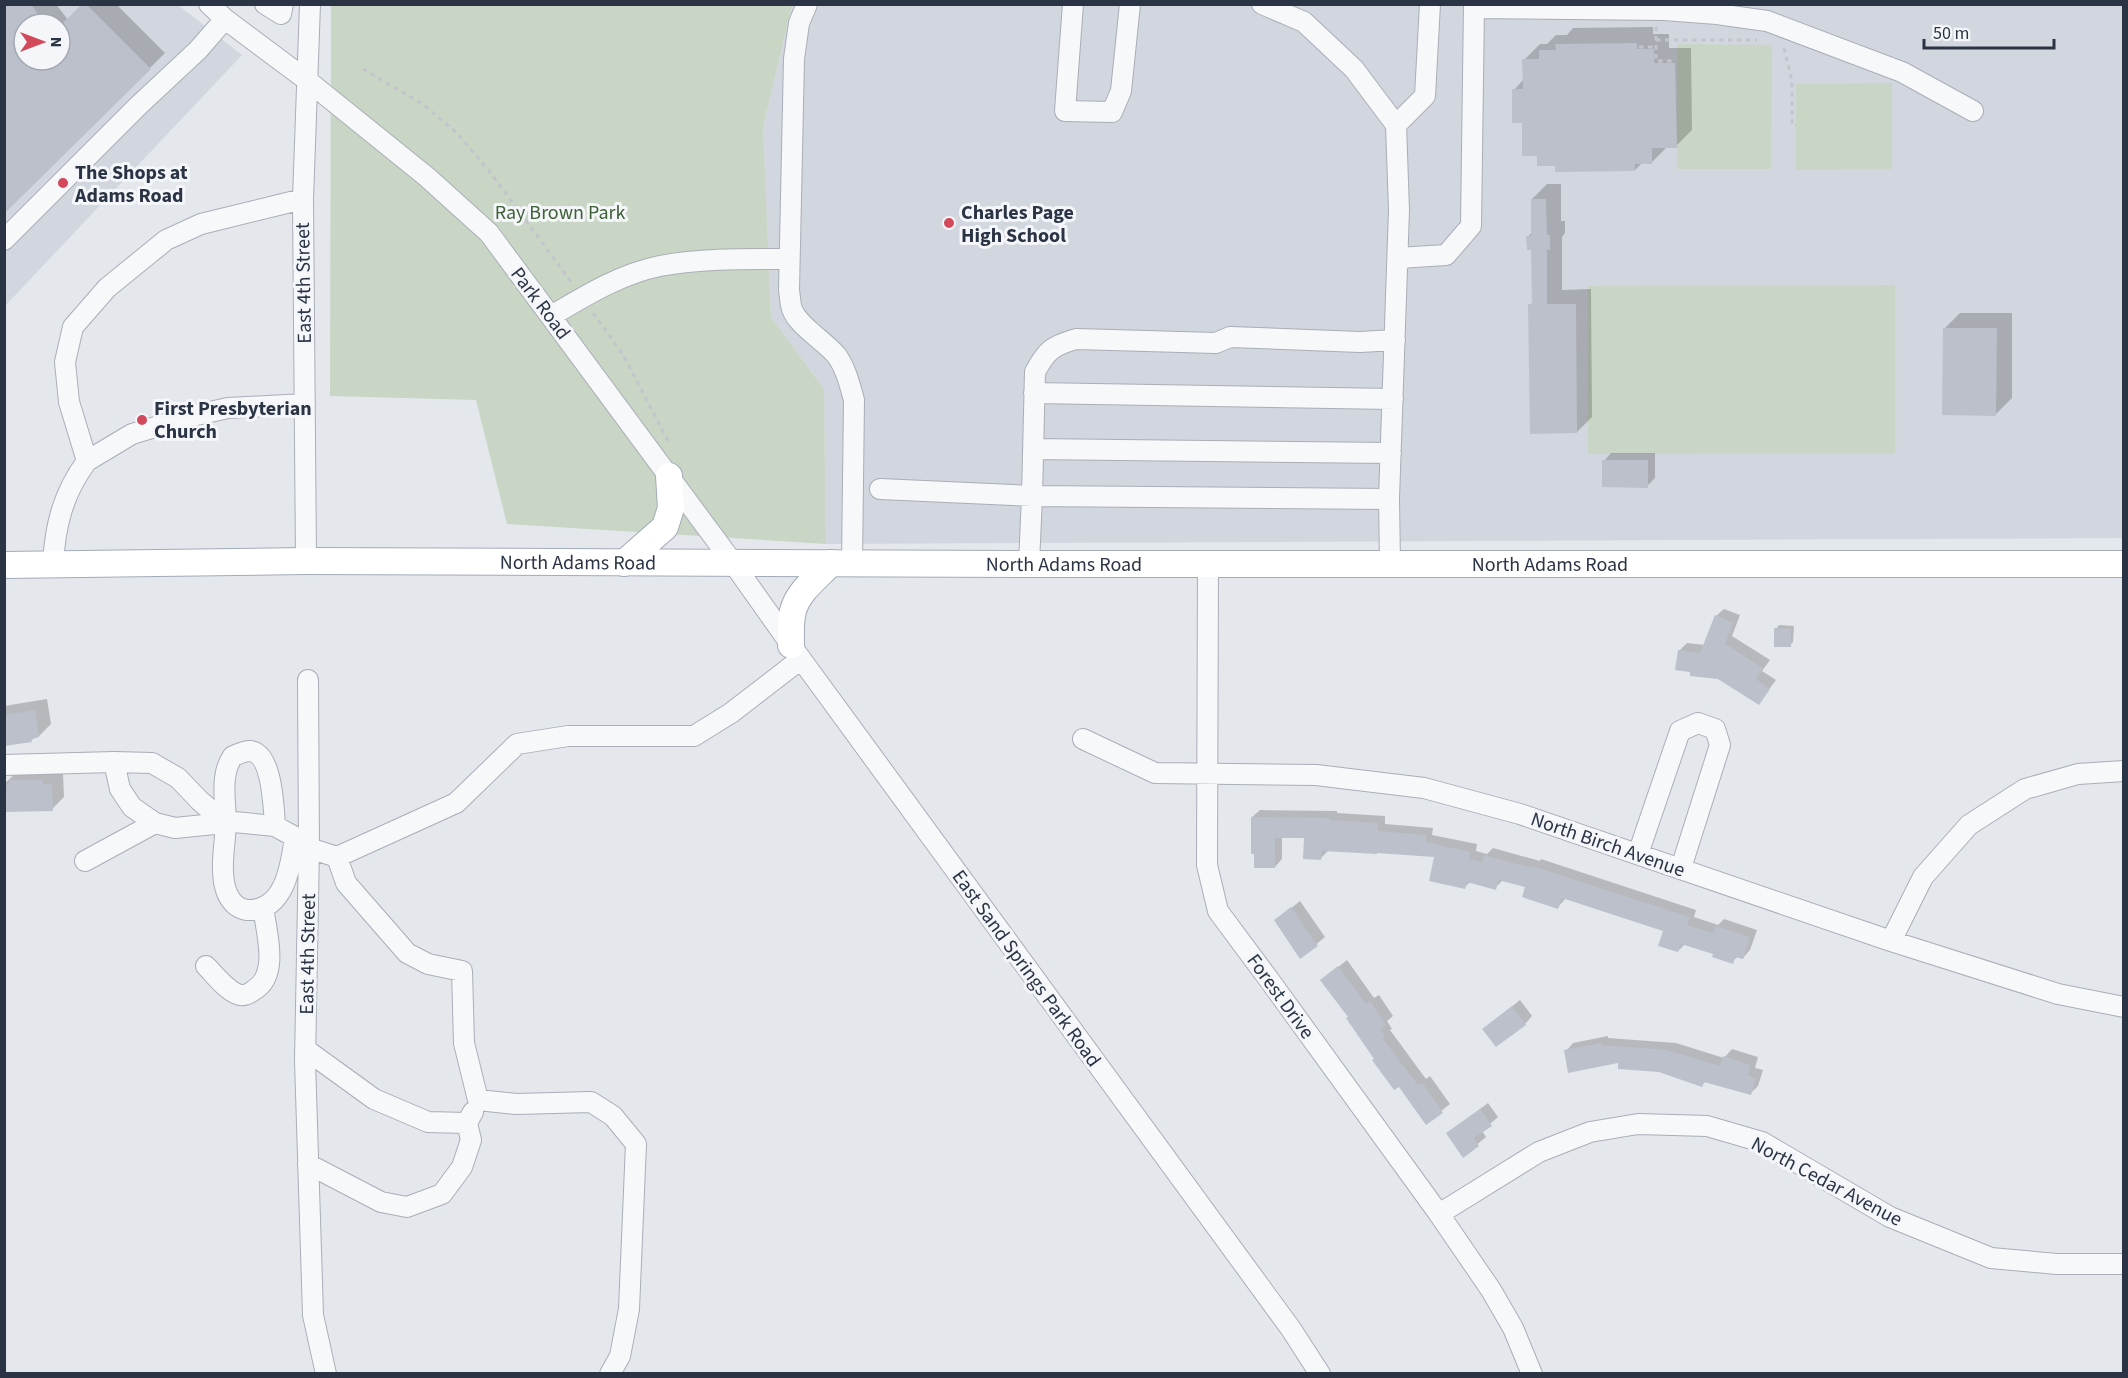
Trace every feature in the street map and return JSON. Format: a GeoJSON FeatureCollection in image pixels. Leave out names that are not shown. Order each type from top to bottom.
{"type":"FeatureCollection","features":[{"type":"Feature","properties":{"kind":"main road"},"geometry":{"type":"LineString","coordinates":[[624,563],[664,526],[671,508],[669,476]]}},
{"type":"Feature","properties":{"kind":"main road","name":"North Adams Road"},"geometry":{"type":"LineString","coordinates":[[4,565],[306,561],[1029,564],[2124,564]]}},
{"type":"Feature","properties":{"kind":"main road"},"geometry":{"type":"LineString","coordinates":[[796,652],[792,616],[796,602],[802,593],[841,562]]}},
{"type":"Feature","properties":{"kind":"street"},"geometry":{"type":"LineString","coordinates":[[266,4],[280,14],[284,4]]}},
{"type":"Feature","properties":{"kind":"street","name":"East 4th Street"},"geometry":{"type":"LineString","coordinates":[[306,561],[303,199],[310,4]]}},
{"type":"Feature","properties":{"kind":"street"},"geometry":{"type":"LineString","coordinates":[[807,4],[799,23],[794,59],[789,290],[792,310],[838,358],[849,380],[854,400],[841,562]]}},
{"type":"Feature","properties":{"kind":"street"},"geometry":{"type":"LineString","coordinates":[[1073,4],[1065,111],[1112,112],[1121,91],[1130,4]]}},
{"type":"Feature","properties":{"kind":"street"},"geometry":{"type":"LineString","coordinates":[[1262,4],[1304,22],[1354,69],[1396,125],[1400,210],[1389,499],[1390,564]]}},
{"type":"Feature","properties":{"kind":"street"},"geometry":{"type":"LineString","coordinates":[[1396,125],[1425,96],[1430,4]]}},
{"type":"Feature","properties":{"kind":"street"},"geometry":{"type":"LineString","coordinates":[[1398,258],[1446,255],[1472,226],[1474,6],[1661,8],[1767,21],[1902,72],[1973,111]]}},
{"type":"Feature","properties":{"kind":"street"},"geometry":{"type":"LineString","coordinates":[[4,240],[138,106],[198,50],[217,9]]}},
{"type":"Feature","properties":{"kind":"street","name":"Park Road"},"geometry":{"type":"LineString","coordinates":[[217,9],[427,177],[489,233],[733,563]]}},
{"type":"Feature","properties":{"kind":"street"},"geometry":{"type":"LineString","coordinates":[[87,462],[76,430],[68,392],[65,362],[74,327],[107,288],[166,240],[201,224],[303,199]]}},
{"type":"Feature","properties":{"kind":"street"},"geometry":{"type":"LineString","coordinates":[[551,316],[608,284],[659,266],[723,260],[789,259]]}},
{"type":"Feature","properties":{"kind":"street"},"geometry":{"type":"LineString","coordinates":[[1029,564],[1035,372],[1044,356],[1057,344],[1076,339],[1216,342],[1230,337],[1360,342],[1395,340]]}},
{"type":"Feature","properties":{"kind":"street"},"geometry":{"type":"LineString","coordinates":[[1034,393],[1393,399]]}},
{"type":"Feature","properties":{"kind":"street"},"geometry":{"type":"LineString","coordinates":[[53,564],[58,520],[73,479],[87,462],[132,434],[192,416],[228,408],[305,404]]}},
{"type":"Feature","properties":{"kind":"street"},"geometry":{"type":"LineString","coordinates":[[1033,449],[1391,453]]}},
{"type":"Feature","properties":{"kind":"street"},"geometry":{"type":"LineString","coordinates":[[880,489],[1032,496],[1389,499]]}},
{"type":"Feature","properties":{"kind":"street","name":"East Sand Springs Park Road"},"geometry":{"type":"LineString","coordinates":[[733,563],[1284,1320],[1320,1374]]}},
{"type":"Feature","properties":{"kind":"street","name":"Forest Drive"},"geometry":{"type":"LineString","coordinates":[[1208,564],[1207,865],[1218,911],[1439,1214],[1502,1309],[1513,1328],[1532,1374]]}},
{"type":"Feature","properties":{"kind":"street"},"geometry":{"type":"LineString","coordinates":[[114,762],[120,789],[132,807],[155,823],[175,828],[226,823],[275,826],[302,843],[337,857],[456,803],[517,744],[568,736],[694,736],[731,713],[796,652]]}},
{"type":"Feature","properties":{"kind":"street"},"geometry":{"type":"LineString","coordinates":[[275,826],[267,770],[257,753],[249,751],[233,756],[225,779],[224,872],[227,893],[236,906],[246,910],[270,904],[279,894],[302,843],[308,680]]}},
{"type":"Feature","properties":{"kind":"street"},"geometry":{"type":"LineString","coordinates":[[1638,854],[1680,732],[1698,723],[1715,729],[1720,745],[1681,868]]}},
{"type":"Feature","properties":{"kind":"street","name":"North Birch Avenue"},"geometry":{"type":"LineString","coordinates":[[1083,739],[1155,773],[1316,775],[1424,788],[1520,814],[1891,941],[2058,994],[2124,1007]]}},
{"type":"Feature","properties":{"kind":"street"},"geometry":{"type":"LineString","coordinates":[[4,765],[152,763],[178,778],[226,823]]}},
{"type":"Feature","properties":{"kind":"street"},"geometry":{"type":"LineString","coordinates":[[1891,941],[1923,877],[1969,825],[2025,789],[2078,774],[2124,771]]}},
{"type":"Feature","properties":{"kind":"street"},"geometry":{"type":"LineString","coordinates":[[85,861],[155,823]]}},
{"type":"Feature","properties":{"kind":"street","name":"East 4th Street"},"geometry":{"type":"LineString","coordinates":[[302,843],[305,1055],[313,1315],[326,1374]]}},
{"type":"Feature","properties":{"kind":"street"},"geometry":{"type":"LineString","coordinates":[[308,1164],[381,1202],[408,1207],[442,1194],[462,1167],[471,1140],[467,1123],[478,1100],[464,1043],[462,971],[428,964],[407,953],[346,884],[337,857]]}},
{"type":"Feature","properties":{"kind":"street"},"geometry":{"type":"LineString","coordinates":[[206,966],[228,988],[238,994],[247,995],[260,987],[267,976],[270,956],[263,907]]}},
{"type":"Feature","properties":{"kind":"street"},"geometry":{"type":"LineString","coordinates":[[305,1055],[374,1099],[428,1122],[467,1123]]}},
{"type":"Feature","properties":{"kind":"street"},"geometry":{"type":"LineString","coordinates":[[478,1100],[516,1104],[591,1102],[613,1116],[636,1144],[628,1309],[620,1356],[610,1374]]}},
{"type":"Feature","properties":{"kind":"street","name":"North Cedar Avenue"},"geometry":{"type":"LineString","coordinates":[[1439,1214],[1539,1152],[1590,1132],[1638,1124],[1707,1126],[1762,1142],[1890,1217],[1991,1258],[2057,1264],[2124,1264]]}},
{"type":"Feature","properties":{"kind":"path"},"geometry":{"type":"LineString","coordinates":[[1661,8],[1656,40],[1656,61],[1674,61]]}},
{"type":"Feature","properties":{"kind":"path"},"geometry":{"type":"LineString","coordinates":[[1656,40],[1759,40]]}},
{"type":"Feature","properties":{"kind":"path"},"geometry":{"type":"LineString","coordinates":[[1782,40],[1792,81],[1792,125],[1796,125]]}},
{"type":"Feature","properties":{"kind":"path"},"geometry":{"type":"LineString","coordinates":[[1639,47],[1656,47]]}},
{"type":"Feature","properties":{"kind":"path"},"geometry":{"type":"LineString","coordinates":[[363,69],[421,103],[462,139],[490,172],[624,356],[672,450]]}},
{"type":"Feature","properties":{"kind":"shaded area","name":"The Shops at Adams Road"},"geometry":{"type":"Polygon","coordinates":[[[5,5],[178,5],[242,55],[5,306],[5,5]]]}},
{"type":"Feature","properties":{"kind":"shaded area"},"geometry":{"type":"Polygon","coordinates":[[[792,5],[2123,5],[2123,538],[826,544],[824,389],[771,317],[763,127],[792,5]]]}},
{"type":"Feature","properties":{"kind":"green space","name":"Ray Brown Park"},"geometry":{"type":"Polygon","coordinates":[[[331,5],[792,5],[763,127],[771,317],[824,389],[826,544],[507,524],[476,400],[330,396],[331,5]]]}},
{"type":"Feature","properties":{"kind":"green space"},"geometry":{"type":"Polygon","coordinates":[[[1677,44],[1772,45],[1771,169],[1677,169],[1677,44]]]}},
{"type":"Feature","properties":{"kind":"green space"},"geometry":{"type":"Polygon","coordinates":[[[1892,83],[1892,169],[1796,170],[1796,84],[1892,83]]]}},
{"type":"Feature","properties":{"kind":"green space"},"geometry":{"type":"Polygon","coordinates":[[[1895,285],[1895,453],[1588,454],[1588,286],[1895,285]]]}},
{"type":"Feature","properties":{"kind":"building"},"geometry":{"type":"Polygon","coordinates":[[[4,4],[31,4],[37,12],[12,12],[12,72],[72,72],[72,14],[82,4],[86,4],[151,69],[4,214],[4,4]]]}},
{"type":"Feature","properties":{"kind":"building"},"geometry":{"type":"Polygon","coordinates":[[[1637,43],[1637,49],[1654,49],[1654,63],[1675,63],[1677,148],[1652,148],[1652,164],[1635,164],[1635,171],[1555,172],[1555,166],[1537,166],[1537,156],[1522,156],[1522,123],[1512,123],[1512,89],[1523,89],[1522,59],[1539,59],[1539,50],[1556,50],[1555,44],[1637,43]]]}},
{"type":"Feature","properties":{"kind":"building"},"geometry":{"type":"Polygon","coordinates":[[[1531,199],[1546,199],[1547,235],[1550,235],[1550,250],[1547,250],[1547,304],[1576,304],[1577,433],[1530,434],[1528,304],[1532,304],[1531,250],[1527,250],[1526,236],[1531,236],[1531,199]]]}},
{"type":"Feature","properties":{"kind":"building"},"geometry":{"type":"Polygon","coordinates":[[[1943,328],[1997,328],[1996,416],[1942,415],[1943,328]]]}},
{"type":"Feature","properties":{"kind":"building"},"geometry":{"type":"Polygon","coordinates":[[[1602,460],[1648,460],[1648,488],[1602,487],[1602,460]]]}},
{"type":"Feature","properties":{"kind":"building"},"geometry":{"type":"Polygon","coordinates":[[[1715,615],[1733,623],[1725,644],[1763,668],[1756,679],[1770,689],[1759,705],[1718,679],[1690,676],[1690,672],[1675,670],[1678,650],[1700,653],[1715,615]]]}},
{"type":"Feature","properties":{"kind":"building"},"geometry":{"type":"Polygon","coordinates":[[[1774,628],[1791,629],[1791,647],[1774,647],[1774,628]]]}},
{"type":"Feature","properties":{"kind":"building"},"geometry":{"type":"Polygon","coordinates":[[[35,710],[39,737],[31,739],[32,742],[4,746],[4,715],[35,710]]]}},
{"type":"Feature","properties":{"kind":"building"},"geometry":{"type":"Polygon","coordinates":[[[9,780],[43,780],[43,784],[52,784],[53,811],[4,812],[4,785],[9,785],[9,780]]]}},
{"type":"Feature","properties":{"kind":"building"},"geometry":{"type":"Polygon","coordinates":[[[1251,817],[1330,818],[1330,820],[1378,823],[1378,831],[1426,835],[1426,842],[1470,852],[1469,859],[1482,862],[1484,855],[1532,868],[1532,866],[1690,917],[1687,925],[1713,933],[1715,926],[1750,937],[1743,959],[1735,957],[1733,964],[1712,957],[1713,954],[1681,944],[1678,952],[1658,946],[1663,931],[1562,898],[1558,909],[1522,897],[1525,887],[1498,880],[1496,890],[1467,882],[1465,889],[1429,881],[1434,857],[1322,851],[1321,860],[1303,859],[1304,838],[1275,838],[1275,868],[1254,868],[1254,854],[1251,854],[1251,817]]]}},
{"type":"Feature","properties":{"kind":"building"},"geometry":{"type":"Polygon","coordinates":[[[1291,907],[1318,946],[1300,959],[1274,920],[1291,907]]]}},
{"type":"Feature","properties":{"kind":"building"},"geometry":{"type":"Polygon","coordinates":[[[1338,966],[1366,1004],[1370,1001],[1386,1025],[1380,1029],[1385,1037],[1383,1039],[1418,1085],[1422,1082],[1443,1113],[1426,1125],[1399,1087],[1394,1090],[1372,1060],[1374,1059],[1346,1018],[1348,1017],[1320,980],[1338,966]]]}},
{"type":"Feature","properties":{"kind":"building"},"geometry":{"type":"Polygon","coordinates":[[[1512,1006],[1526,1025],[1496,1047],[1482,1029],[1512,1006]]]}},
{"type":"Feature","properties":{"kind":"building"},"geometry":{"type":"Polygon","coordinates":[[[1601,1043],[1601,1045],[1667,1050],[1720,1066],[1723,1056],[1751,1065],[1748,1075],[1756,1078],[1751,1095],[1704,1082],[1702,1087],[1659,1072],[1618,1069],[1618,1063],[1568,1073],[1564,1050],[1601,1043]]]}},
{"type":"Feature","properties":{"kind":"building"},"geometry":{"type":"Polygon","coordinates":[[[1480,1109],[1492,1126],[1474,1138],[1479,1146],[1463,1158],[1446,1133],[1480,1109]]]}},
{"type":"Feature","properties":{"kind":"place","name":"The Shops at Adams Road"},"geometry":{"type":"Point","coordinates":[63,183]}},
{"type":"Feature","properties":{"kind":"place","name":"Charles Page High School"},"geometry":{"type":"Point","coordinates":[949,223]}},
{"type":"Feature","properties":{"kind":"place","name":"First Presbyterian Church"},"geometry":{"type":"Point","coordinates":[142,420]}}]}
